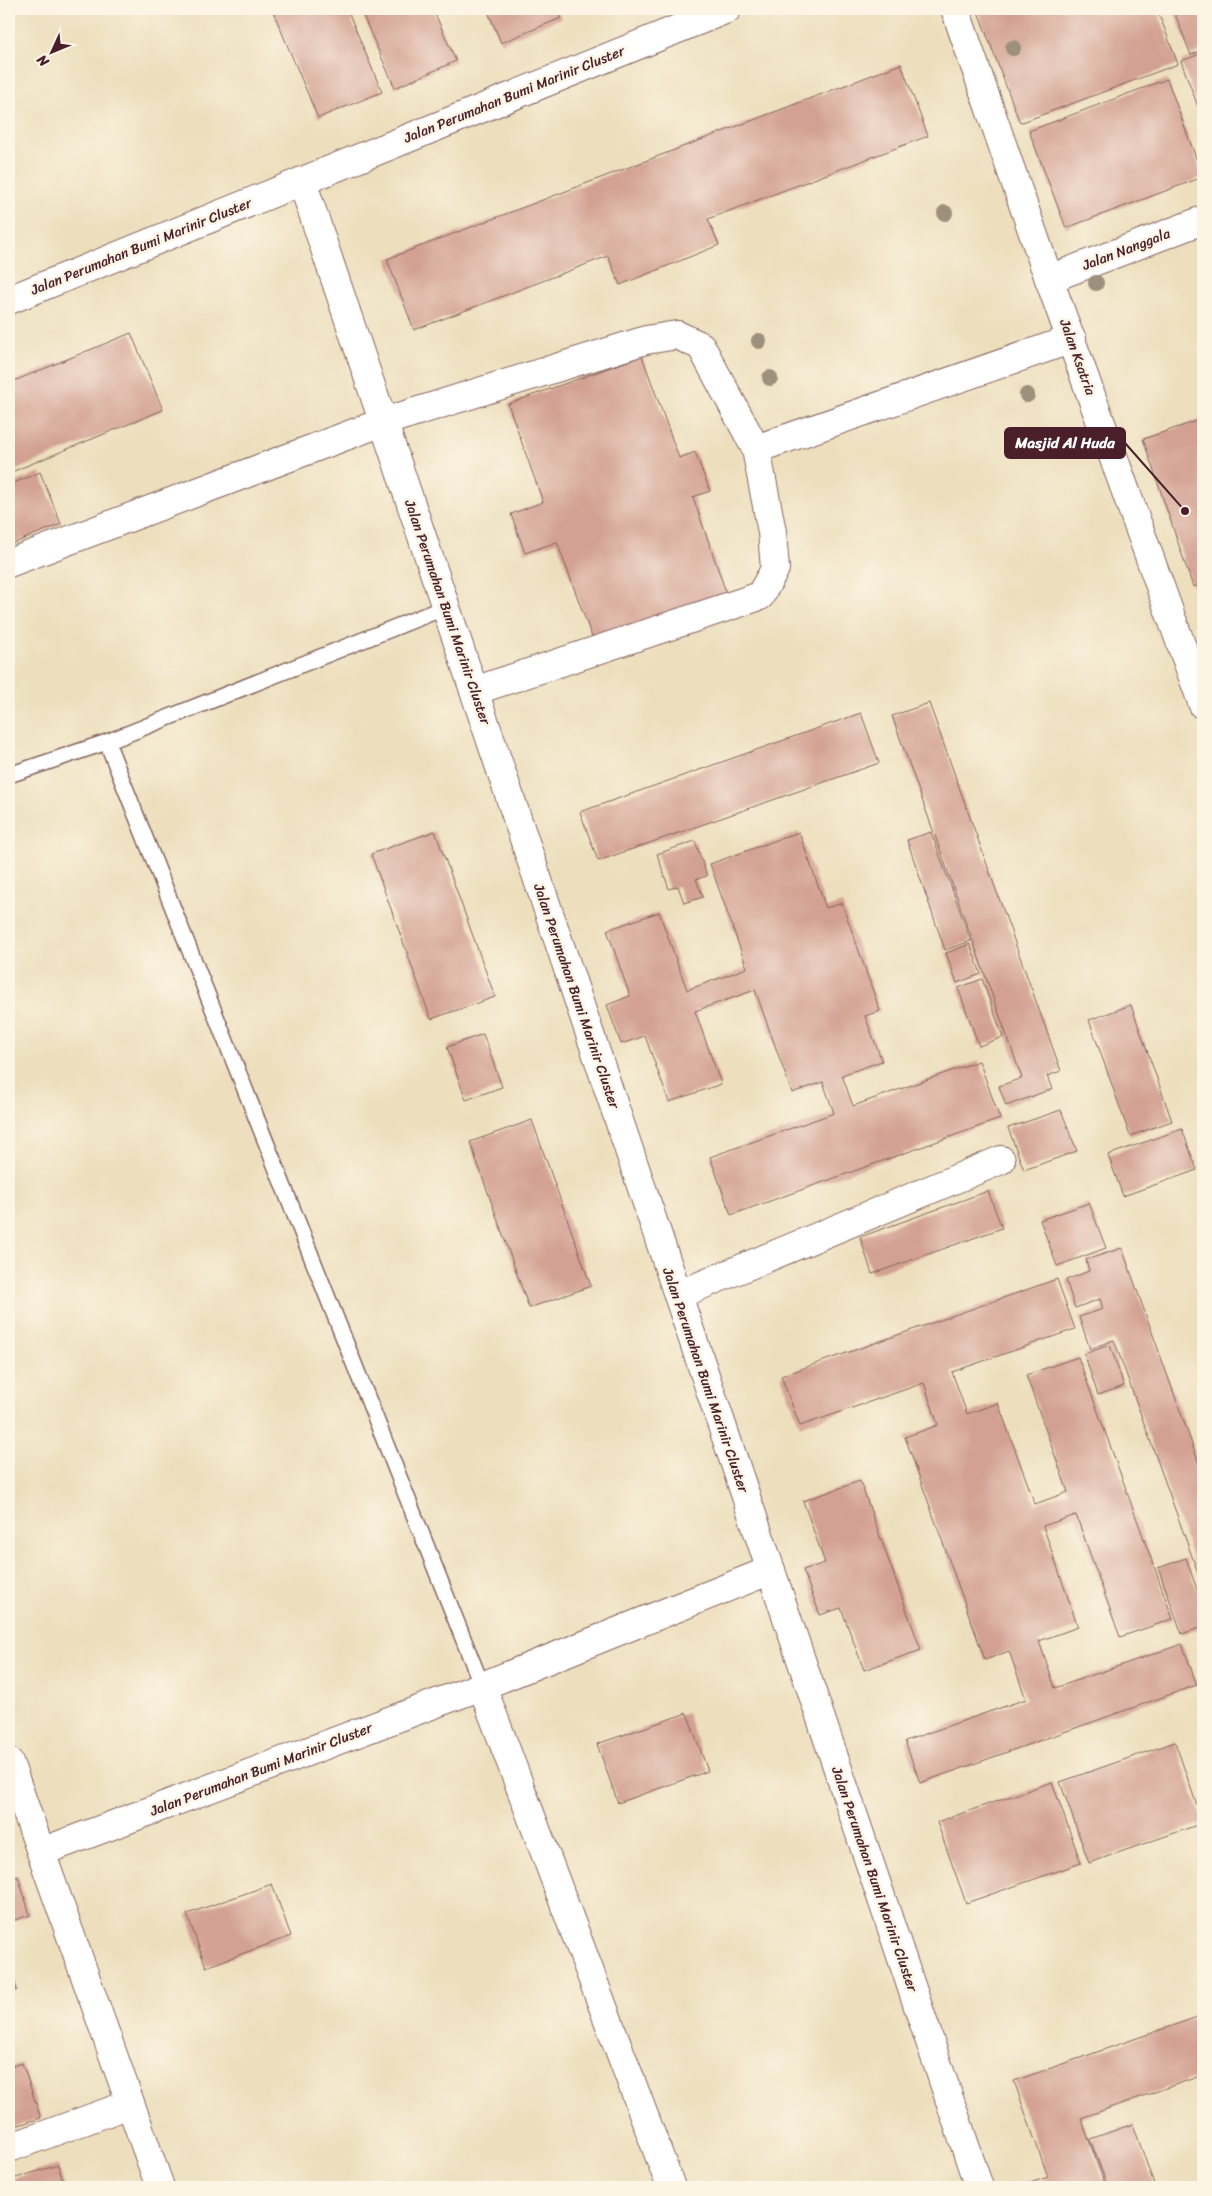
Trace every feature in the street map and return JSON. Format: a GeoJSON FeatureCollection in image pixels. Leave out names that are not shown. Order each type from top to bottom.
{"type":"FeatureCollection","features":[{"type":"Feature","properties":{"kind":"street","name":"Jalan Perumahan Bumi Marinir Cluster"},"geometry":{"type":"LineString","coordinates":[[9,300],[302,180],[692,15],[727,9]]}},
{"type":"Feature","properties":{"kind":"street","name":"Jalan Ksatria"},"geometry":{"type":"LineString","coordinates":[[955,9],[1049,278],[1203,705]]}},
{"type":"Feature","properties":{"kind":"street","name":"Jalan Perumahan Bumi Marinir Cluster"},"geometry":{"type":"LineString","coordinates":[[302,180],[979,2187]]}},
{"type":"Feature","properties":{"kind":"street","name":"Jalan Nanggala"},"geometry":{"type":"LineString","coordinates":[[1049,278],[1203,220]]}},
{"type":"Feature","properties":{"kind":"street"},"geometry":{"type":"LineString","coordinates":[[9,563],[383,422],[646,340],[677,335],[701,346],[756,449],[772,532],[775,569],[760,596],[474,691]]}},
{"type":"Feature","properties":{"kind":"street"},"geometry":{"type":"LineString","coordinates":[[756,449],[1072,339]]}},
{"type":"Feature","properties":{"kind":"street"},"geometry":{"type":"LineString","coordinates":[[678,1295],[1001,1160]]}},
{"type":"Feature","properties":{"kind":"street","name":"Jalan Perumahan Bumi Marinir Cluster"},"geometry":{"type":"LineString","coordinates":[[41,1852],[482,1686],[771,1570]]}},
{"type":"Feature","properties":{"kind":"street"},"geometry":{"type":"LineString","coordinates":[[482,1686],[671,2187]]}},
{"type":"Feature","properties":{"kind":"street"},"geometry":{"type":"LineString","coordinates":[[9,1762],[160,2187]]}},
{"type":"Feature","properties":{"kind":"street"},"geometry":{"type":"LineString","coordinates":[[9,2148],[130,2104]]}},
{"type":"Feature","properties":{"kind":"lane"},"geometry":{"type":"LineString","coordinates":[[9,775],[107,742],[446,607]]}},
{"type":"Feature","properties":{"kind":"lane"},"geometry":{"type":"LineString","coordinates":[[107,742],[482,1686]]}},
{"type":"Feature","properties":{"kind":"building"},"geometry":{"type":"Polygon","coordinates":[[[272,9],[347,9],[382,92],[318,118],[272,9]]]}},
{"type":"Feature","properties":{"kind":"building"},"geometry":{"type":"Polygon","coordinates":[[[360,9],[433,9],[456,61],[395,88],[360,9]]]}},
{"type":"Feature","properties":{"kind":"building"},"geometry":{"type":"Polygon","coordinates":[[[487,9],[557,9],[561,18],[501,43],[487,9]]]}},
{"type":"Feature","properties":{"kind":"building"},"geometry":{"type":"Polygon","coordinates":[[[977,9],[1157,9],[1178,64],[1020,123],[977,9]]]}},
{"type":"Feature","properties":{"kind":"building"},"geometry":{"type":"Polygon","coordinates":[[[1173,9],[1203,9],[1203,50],[1191,55],[1173,9]]]}},
{"type":"Feature","properties":{"kind":"building"},"geometry":{"type":"Polygon","coordinates":[[[1203,53],[1203,120],[1181,61],[1203,53]]]}},
{"type":"Feature","properties":{"kind":"building"},"geometry":{"type":"Polygon","coordinates":[[[901,64],[928,136],[708,219],[719,245],[620,285],[608,256],[414,330],[387,259],[901,64]]]}},
{"type":"Feature","properties":{"kind":"building"},"geometry":{"type":"Polygon","coordinates":[[[1167,79],[1203,177],[1066,228],[1029,131],[1167,79]]]}},
{"type":"Feature","properties":{"kind":"building"},"geometry":{"type":"Polygon","coordinates":[[[131,333],[163,410],[9,473],[9,383],[131,333]]]}},
{"type":"Feature","properties":{"kind":"building"},"geometry":{"type":"Polygon","coordinates":[[[642,356],[679,458],[695,452],[710,491],[693,497],[728,598],[595,645],[557,542],[525,553],[511,514],[543,502],[508,404],[642,356]]]}},
{"type":"Feature","properties":{"kind":"building"},"geometry":{"type":"Polygon","coordinates":[[[1203,419],[1203,584],[1193,587],[1143,439],[1203,419]]]}},
{"type":"Feature","properties":{"kind":"building"},"geometry":{"type":"Polygon","coordinates":[[[40,472],[61,524],[9,545],[9,485],[40,472]]]}},
{"type":"Feature","properties":{"kind":"building"},"geometry":{"type":"Polygon","coordinates":[[[929,703],[1061,1071],[1047,1076],[1052,1089],[1006,1106],[999,1086],[1022,1078],[892,716],[929,703]]]}},
{"type":"Feature","properties":{"kind":"building"},"geometry":{"type":"Polygon","coordinates":[[[861,713],[879,763],[598,861],[580,812],[861,713]]]}},
{"type":"Feature","properties":{"kind":"building"},"geometry":{"type":"Polygon","coordinates":[[[435,831],[495,997],[431,1019],[371,854],[435,831]]]}},
{"type":"Feature","properties":{"kind":"building"},"geometry":{"type":"Polygon","coordinates":[[[799,832],[826,908],[842,903],[880,1011],[865,1016],[882,1061],[842,1075],[853,1106],[979,1061],[1000,1119],[731,1215],[710,1157],[834,1113],[823,1082],[792,1093],[755,990],[695,1011],[721,1084],[669,1102],[645,1036],[621,1044],[607,1005],[630,996],[607,930],[659,912],[687,990],[747,968],[710,864],[799,832]]]}},
{"type":"Feature","properties":{"kind":"building"},"geometry":{"type":"Polygon","coordinates":[[[931,832],[971,941],[945,950],[907,840],[931,832]]]}},
{"type":"Feature","properties":{"kind":"building"},"geometry":{"type":"Polygon","coordinates":[[[695,841],[707,876],[696,879],[703,897],[684,903],[678,886],[669,889],[657,854],[695,841]]]}},
{"type":"Feature","properties":{"kind":"building"},"geometry":{"type":"Polygon","coordinates":[[[970,944],[981,974],[957,983],[946,953],[970,944]]]}},
{"type":"Feature","properties":{"kind":"building"},"geometry":{"type":"Polygon","coordinates":[[[982,979],[1003,1037],[979,1046],[958,988],[982,979]]]}},
{"type":"Feature","properties":{"kind":"building"},"geometry":{"type":"Polygon","coordinates":[[[1131,1005],[1172,1121],[1130,1136],[1089,1020],[1131,1005]]]}},
{"type":"Feature","properties":{"kind":"building"},"geometry":{"type":"Polygon","coordinates":[[[483,1034],[502,1087],[466,1100],[447,1047],[483,1034]]]}},
{"type":"Feature","properties":{"kind":"building"},"geometry":{"type":"Polygon","coordinates":[[[1061,1110],[1077,1151],[1024,1170],[1008,1128],[1061,1110]]]}},
{"type":"Feature","properties":{"kind":"building"},"geometry":{"type":"Polygon","coordinates":[[[532,1120],[591,1286],[529,1308],[470,1142],[532,1120]]]}},
{"type":"Feature","properties":{"kind":"building"},"geometry":{"type":"Polygon","coordinates":[[[1182,1129],[1197,1170],[1123,1196],[1108,1155],[1182,1129]]]}},
{"type":"Feature","properties":{"kind":"building"},"geometry":{"type":"Polygon","coordinates":[[[988,1191],[1002,1228],[872,1274],[860,1237],[988,1191]]]}},
{"type":"Feature","properties":{"kind":"building"},"geometry":{"type":"Polygon","coordinates":[[[1089,1203],[1106,1248],[1057,1266],[1040,1220],[1089,1203]]]}},
{"type":"Feature","properties":{"kind":"building"},"geometry":{"type":"Polygon","coordinates":[[[1122,1248],[1203,1475],[1203,1587],[1114,1340],[1090,1349],[1079,1317],[1103,1309],[1100,1299],[1075,1308],[1066,1280],[1089,1271],[1086,1260],[1122,1248]]]}},
{"type":"Feature","properties":{"kind":"building"},"geometry":{"type":"Polygon","coordinates":[[[1057,1279],[1075,1329],[952,1372],[967,1414],[998,1403],[1035,1504],[1068,1492],[1026,1375],[1078,1357],[1173,1619],[1120,1637],[1076,1515],[1043,1526],[1078,1627],[1039,1641],[1055,1688],[1182,1644],[1197,1685],[920,1783],[905,1741],[1026,1699],[1009,1651],[985,1660],[905,1437],[938,1425],[924,1383],[800,1426],[781,1376],[1057,1279]]]}},
{"type":"Feature","properties":{"kind":"building"},"geometry":{"type":"Polygon","coordinates":[[[1110,1345],[1124,1386],[1098,1395],[1084,1354],[1110,1345]]]}},
{"type":"Feature","properties":{"kind":"building"},"geometry":{"type":"Polygon","coordinates":[[[860,1481],[921,1650],[864,1670],[841,1608],[820,1615],[803,1570],[825,1563],[803,1501],[860,1481]]]}},
{"type":"Feature","properties":{"kind":"building"},"geometry":{"type":"Polygon","coordinates":[[[1186,1558],[1203,1607],[1203,1627],[1182,1634],[1158,1568],[1186,1558]]]}},
{"type":"Feature","properties":{"kind":"building"},"geometry":{"type":"Polygon","coordinates":[[[687,1713],[708,1771],[618,1803],[597,1744],[687,1713]]]}},
{"type":"Feature","properties":{"kind":"building"},"geometry":{"type":"Polygon","coordinates":[[[1175,1742],[1203,1823],[1089,1863],[1060,1782],[1175,1742]]]}},
{"type":"Feature","properties":{"kind":"building"},"geometry":{"type":"Polygon","coordinates":[[[1052,1782],[1081,1863],[966,1903],[937,1822],[1052,1782]]]}},
{"type":"Feature","properties":{"kind":"building"},"geometry":{"type":"Polygon","coordinates":[[[18,1876],[30,1915],[9,1922],[9,1879],[18,1876]]]}},
{"type":"Feature","properties":{"kind":"building"},"geometry":{"type":"Polygon","coordinates":[[[272,1884],[291,1936],[206,1967],[187,1914],[272,1884]]]}},
{"type":"Feature","properties":{"kind":"building"},"geometry":{"type":"Polygon","coordinates":[[[9,1967],[17,1990],[9,1992],[9,1967]]]}},
{"type":"Feature","properties":{"kind":"building"},"geometry":{"type":"Polygon","coordinates":[[[1203,2015],[1203,2075],[1081,2118],[1106,2187],[1018,2187],[1048,2177],[1014,2081],[1203,2015]]]}},
{"type":"Feature","properties":{"kind":"building"},"geometry":{"type":"Polygon","coordinates":[[[22,2063],[41,2118],[9,2128],[9,2067],[22,2063]]]}},
{"type":"Feature","properties":{"kind":"building"},"geometry":{"type":"Polygon","coordinates":[[[1133,2124],[1155,2187],[1108,2187],[1090,2139],[1133,2124]]]}},
{"type":"Feature","properties":{"kind":"building"},"geometry":{"type":"Polygon","coordinates":[[[58,2165],[65,2187],[9,2187],[9,2180],[58,2165]]]}},
{"type":"Feature","properties":{"kind":"building"},"geometry":{"type":"Polygon","coordinates":[[[286,2183],[288,2187],[274,2187],[286,2183]]]}},
{"type":"Feature","properties":{"kind":"place","name":"Masjid Al Huda"},"geometry":{"type":"Point","coordinates":[1185,511]}}]}
